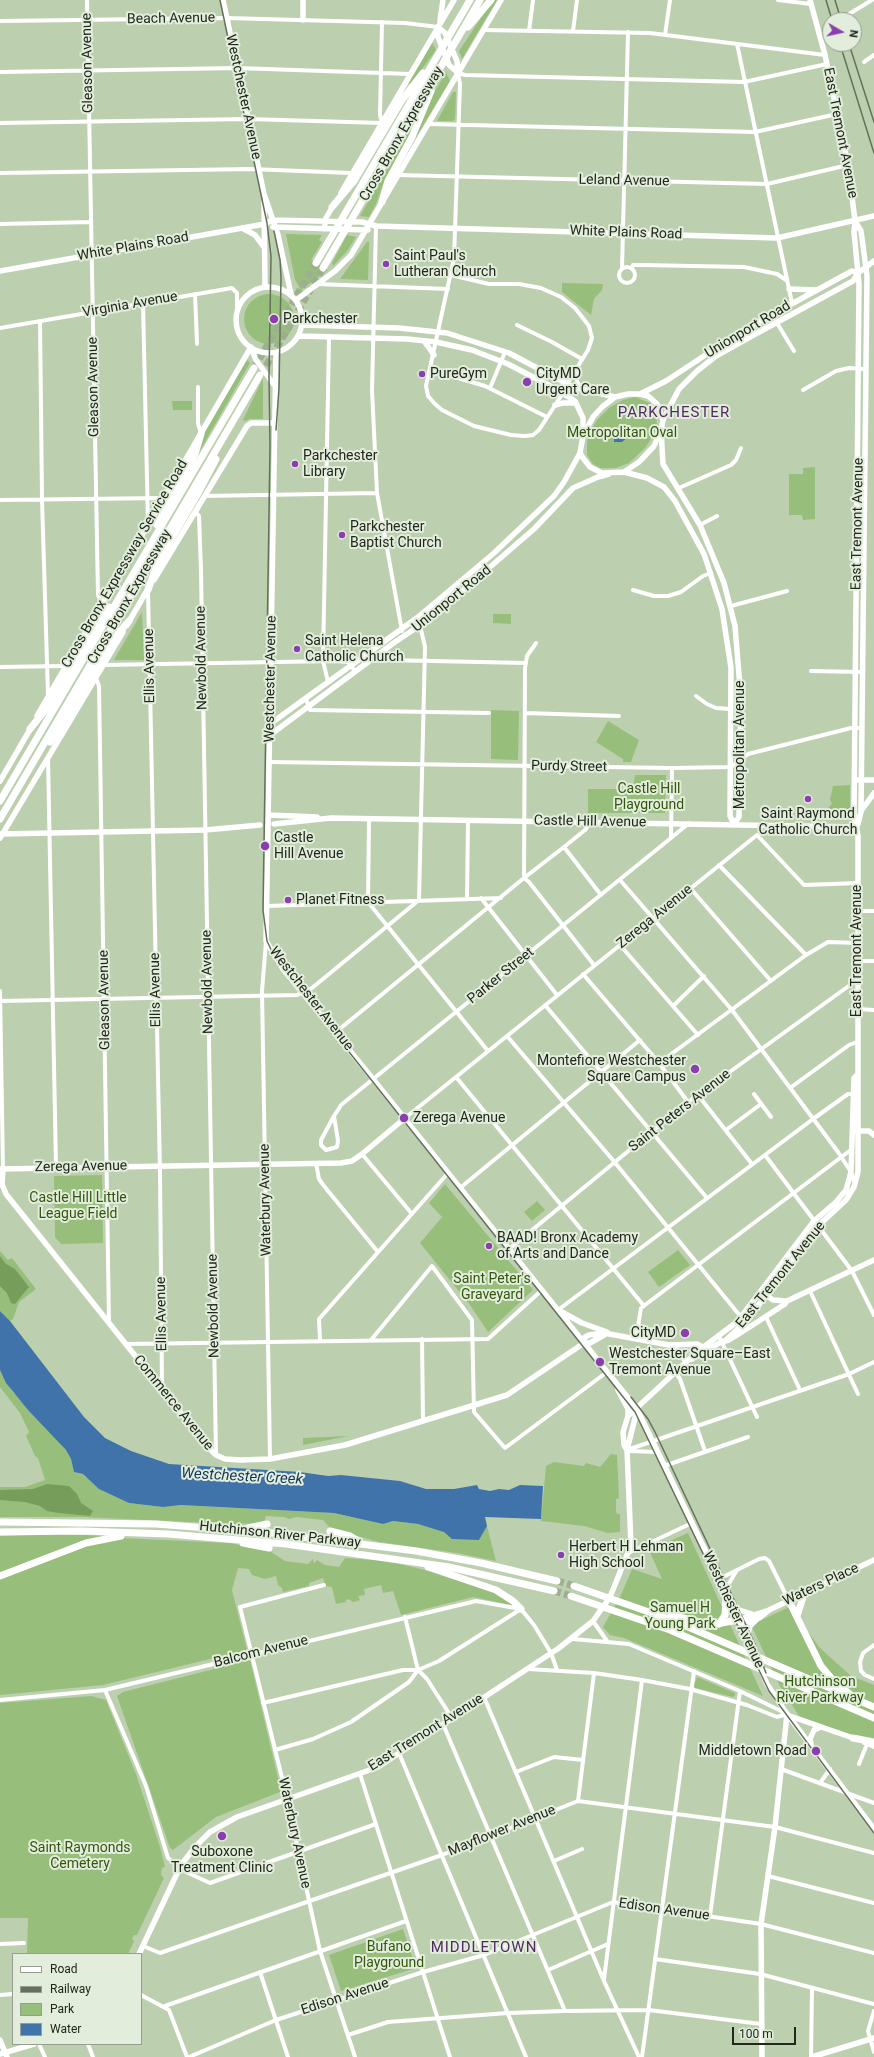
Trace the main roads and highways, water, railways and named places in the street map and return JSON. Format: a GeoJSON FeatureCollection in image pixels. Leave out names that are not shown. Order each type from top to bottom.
{"type":"FeatureCollection","features":[{"type":"Feature","properties":{"kind":"highway","name":"Cross Bronx Expressway"},"geometry":{"type":"LineString","coordinates":[[316,263],[470,0]]}},
{"type":"Feature","properties":{"kind":"highway","name":"Cross Bronx Expressway"},"geometry":{"type":"LineString","coordinates":[[323,268],[480,0]]}},
{"type":"Feature","properties":{"kind":"highway"},"geometry":{"type":"LineString","coordinates":[[456,42],[491,0]]}},
{"type":"Feature","properties":{"kind":"highway"},"geometry":{"type":"LineString","coordinates":[[332,207],[354,181],[404,96],[437,56]]}},
{"type":"Feature","properties":{"kind":"highway"},"geometry":{"type":"LineString","coordinates":[[382,202],[386,184],[415,131],[439,70]]}},
{"type":"Feature","properties":{"kind":"highway","name":"Cross Bronx Expressway"},"geometry":{"type":"LineString","coordinates":[[0,801],[254,368]]}},
{"type":"Feature","properties":{"kind":"highway","name":"Cross Bronx Expressway"},"geometry":{"type":"LineString","coordinates":[[0,819],[260,375]]}},
{"type":"Feature","properties":{"kind":"highway"},"geometry":{"type":"LineString","coordinates":[[148,590],[158,562],[197,496],[246,400]]}},
{"type":"Feature","properties":{"kind":"highway"},"geometry":{"type":"LineString","coordinates":[[142,559],[170,499],[195,454],[201,434]]}},
{"type":"Feature","properties":{"kind":"highway"},"geometry":{"type":"LineString","coordinates":[[30,729],[46,709],[96,625],[126,585]]}},
{"type":"Feature","properties":{"kind":"highway"},"geometry":{"type":"LineString","coordinates":[[21,783],[64,722],[112,642],[129,621]]}},
{"type":"Feature","properties":{"kind":"highway","name":"Hutchinson River Parkway"},"geometry":{"type":"LineString","coordinates":[[2,1522],[156,1524],[242,1530],[362,1544],[462,1559],[557,1581]]}},
{"type":"Feature","properties":{"kind":"highway"},"geometry":{"type":"LineString","coordinates":[[242,1530],[267,1524]]}},
{"type":"Feature","properties":{"kind":"highway"},"geometry":{"type":"LineString","coordinates":[[330,1531],[350,1536],[362,1544]]}},
{"type":"Feature","properties":{"kind":"highway","name":"Hutchinson River Parkway"},"geometry":{"type":"LineString","coordinates":[[0,1532],[147,1533],[226,1538],[356,1553],[417,1562],[505,1579],[554,1591]]}},
{"type":"Feature","properties":{"kind":"highway"},"geometry":{"type":"LineString","coordinates":[[0,1576],[93,1541],[147,1533]]}},
{"type":"Feature","properties":{"kind":"highway"},"geometry":{"type":"LineString","coordinates":[[226,1538],[252,1546],[269,1548]]}},
{"type":"Feature","properties":{"kind":"highway"},"geometry":{"type":"LineString","coordinates":[[339,1556],[356,1553]]}},
{"type":"Feature","properties":{"kind":"highway"},"geometry":{"type":"LineString","coordinates":[[417,1562],[496,1590],[513,1600],[521,1609]]}},
{"type":"Feature","properties":{"kind":"highway"},"geometry":{"type":"LineString","coordinates":[[574,1586],[648,1610],[708,1625],[739,1621]]}},
{"type":"Feature","properties":{"kind":"highway"},"geometry":{"type":"LineString","coordinates":[[719,1624],[725,1615],[725,1592]]}},
{"type":"Feature","properties":{"kind":"highway"},"geometry":{"type":"LineString","coordinates":[[797,1616],[804,1594]]}},
{"type":"Feature","properties":{"kind":"highway"},"geometry":{"type":"LineString","coordinates":[[571,1596],[670,1630],[874,1718]]}},
{"type":"Feature","properties":{"kind":"highway"},"geometry":{"type":"LineString","coordinates":[[789,1601],[816,1657],[826,1672],[857,1700]]}},
{"type":"Feature","properties":{"kind":"highway"},"geometry":{"type":"LineString","coordinates":[[648,1610],[874,1707]]}},
{"type":"Feature","properties":{"kind":"highway"},"geometry":{"type":"LineString","coordinates":[[852,1738],[870,1743]]}},
{"type":"Feature","properties":{"kind":"main road","name":"Westchester Avenue"},"geometry":{"type":"LineString","coordinates":[[223,0],[264,194],[275,228],[291,294]]}},
{"type":"Feature","properties":{"kind":"main road"},"geometry":{"type":"LineString","coordinates":[[303,0],[303,20]]}},
{"type":"Feature","properties":{"kind":"main road"},"geometry":{"type":"LineString","coordinates":[[443,0],[438,28],[439,41],[449,65],[458,73]]}},
{"type":"Feature","properties":{"kind":"main road"},"geometry":{"type":"LineString","coordinates":[[327,229],[325,221],[332,207],[454,0]]}},
{"type":"Feature","properties":{"kind":"main road"},"geometry":{"type":"LineString","coordinates":[[296,300],[343,264],[382,202],[501,0]]}},
{"type":"Feature","properties":{"kind":"main road","name":"East Tremont Avenue"},"geometry":{"type":"LineString","coordinates":[[810,2],[825,55],[848,165],[855,221],[854,232],[858,273],[862,369]]}},
{"type":"Feature","properties":{"kind":"main road"},"geometry":{"type":"LineString","coordinates":[[438,28],[445,32],[458,65],[458,73]]}},
{"type":"Feature","properties":{"kind":"main road","name":"Westchester Avenue"},"geometry":{"type":"LineString","coordinates":[[264,194],[265,287]]}},
{"type":"Feature","properties":{"kind":"main road","name":"White Plains Road"},"geometry":{"type":"LineString","coordinates":[[265,224],[275,228],[365,230],[376,226],[777,238],[871,217]]}},
{"type":"Feature","properties":{"kind":"main road","name":"White Plains Road"},"geometry":{"type":"LineString","coordinates":[[0,271],[265,224],[272,220],[356,222],[369,223],[376,226]]}},
{"type":"Feature","properties":{"kind":"main road","name":"East Tremont Avenue"},"geometry":{"type":"LineString","coordinates":[[816,1224],[846,1200],[854,1187],[858,1172],[855,1131],[856,1094],[859,1078],[857,1075],[858,827],[861,812],[861,780],[859,672],[862,369],[866,267],[861,231],[855,221]]}},
{"type":"Feature","properties":{"kind":"main road"},"geometry":{"type":"LineString","coordinates":[[242,228],[255,235],[264,248]]}},
{"type":"Feature","properties":{"kind":"main road","name":"Unionport Road"},"geometry":{"type":"LineString","coordinates":[[663,420],[674,397],[687,380],[717,356],[853,281],[858,273],[874,262]]}},
{"type":"Feature","properties":{"kind":"main road","name":"Unionport Road"},"geometry":{"type":"LineString","coordinates":[[640,394],[666,381],[712,349],[792,303],[852,271],[858,273]]}},
{"type":"Feature","properties":{"kind":"main road"},"geometry":{"type":"LineString","coordinates":[[251,348],[264,353],[276,353],[290,346],[299,336],[302,325],[302,312],[291,294],[278,288],[265,287],[255,290],[247,295],[240,304],[237,314],[239,333],[251,348],[256,360],[275,386]]}},
{"type":"Feature","properties":{"kind":"main road"},"geometry":{"type":"LineString","coordinates":[[789,289],[817,290]]}},
{"type":"Feature","properties":{"kind":"main road"},"geometry":{"type":"LineString","coordinates":[[299,336],[436,342],[472,350],[502,361],[563,393],[576,403],[583,418],[583,436],[580,453],[590,467],[609,474],[624,472],[648,453],[654,446],[661,430],[663,420],[657,404],[648,396],[640,394],[616,397],[583,390],[567,384],[505,352],[438,332],[372,327],[302,325]]}},
{"type":"Feature","properties":{"kind":"main road"},"geometry":{"type":"LineString","coordinates":[[424,341],[434,355]]}},
{"type":"Feature","properties":{"kind":"main road","name":"Cross Bronx Expressway Service Road"},"geometry":{"type":"LineString","coordinates":[[1,776],[30,729],[251,348]]}},
{"type":"Feature","properties":{"kind":"main road"},"geometry":{"type":"LineString","coordinates":[[712,349],[717,356]]}},
{"type":"Feature","properties":{"kind":"main road","name":"Westchester Avenue"},"geometry":{"type":"LineString","coordinates":[[276,353],[266,941],[283,969],[304,992],[637,1409],[747,1637],[767,1684],[785,1715],[811,1745],[874,1829]]}},
{"type":"Feature","properties":{"kind":"main road"},"geometry":{"type":"LineString","coordinates":[[583,436],[593,417],[616,397]]}},
{"type":"Feature","properties":{"kind":"main road"},"geometry":{"type":"LineString","coordinates":[[555,405],[563,403],[576,403]]}},
{"type":"Feature","properties":{"kind":"main road"},"geometry":{"type":"LineString","coordinates":[[1,836],[248,425],[251,423],[274,423]]}},
{"type":"Feature","properties":{"kind":"main road","name":"Metropolitan Avenue"},"geometry":{"type":"LineString","coordinates":[[624,472],[647,478],[664,487],[676,504],[703,553],[722,609],[731,667],[730,816],[734,824],[739,817],[740,666],[731,606],[711,549],[700,525],[679,488],[663,464],[661,430]]}},
{"type":"Feature","properties":{"kind":"main road","name":"Unionport Road"},"geometry":{"type":"LineString","coordinates":[[270,724],[418,617],[510,538],[554,496],[564,482],[580,453]]}},
{"type":"Feature","properties":{"kind":"main road","name":"Unionport Road"},"geometry":{"type":"LineString","coordinates":[[270,735],[403,636],[421,626],[516,545],[573,488],[609,474]]}},
{"type":"Feature","properties":{"kind":"main road"},"geometry":{"type":"LineString","coordinates":[[510,538],[516,545]]}},
{"type":"Feature","properties":{"kind":"main road"},"geometry":{"type":"LineString","coordinates":[[703,553],[711,549]]}},
{"type":"Feature","properties":{"kind":"main road"},"geometry":{"type":"LineString","coordinates":[[731,667],[740,666]]}},
{"type":"Feature","properties":{"kind":"main road","name":"East Tremont Avenue"},"geometry":{"type":"LineString","coordinates":[[858,827],[854,814],[859,728]]}},
{"type":"Feature","properties":{"kind":"main road"},"geometry":{"type":"LineString","coordinates":[[855,780],[874,780]]}},
{"type":"Feature","properties":{"kind":"main road"},"geometry":{"type":"LineString","coordinates":[[861,812],[874,793]]}},
{"type":"Feature","properties":{"kind":"main road"},"geometry":{"type":"LineString","coordinates":[[269,815],[331,818]]}},
{"type":"Feature","properties":{"kind":"main road","name":"Castle Hill Avenue"},"geometry":{"type":"LineString","coordinates":[[274,824],[331,818],[757,824],[858,827]]}},
{"type":"Feature","properties":{"kind":"main road"},"geometry":{"type":"LineString","coordinates":[[1,836],[205,830],[260,825]]}},
{"type":"Feature","properties":{"kind":"main road","name":"Zerega Avenue"},"geometry":{"type":"LineString","coordinates":[[2,1169],[352,1161],[405,1118]]}},
{"type":"Feature","properties":{"kind":"main road"},"geometry":{"type":"LineString","coordinates":[[855,1131],[869,1131],[874,1135]]}},
{"type":"Feature","properties":{"kind":"main road","name":"East Tremont Avenue"},"geometry":{"type":"LineString","coordinates":[[140,1953],[179,1869],[197,1844],[216,1828],[240,1816],[287,1801],[375,1768],[573,1639],[593,1621],[614,1588],[631,1542],[627,1450],[637,1409],[641,1403],[686,1362],[742,1325],[763,1293],[816,1224],[844,1193],[851,1172],[852,1149],[855,1131]]}},
{"type":"Feature","properties":{"kind":"main road","name":"Commerce Avenue"},"geometry":{"type":"LineString","coordinates":[[2,1169],[2,1184],[6,1194],[208,1447],[216,1455],[225,1459],[270,1459],[344,1445],[474,1405],[512,1392],[532,1376],[584,1343],[585,1337],[589,1335],[608,1334]]}},
{"type":"Feature","properties":{"kind":"main road"},"geometry":{"type":"LineString","coordinates":[[722,1339],[728,1340],[766,1317],[787,1301],[874,1260]]}},
{"type":"Feature","properties":{"kind":"main road"},"geometry":{"type":"LineString","coordinates":[[763,1293],[773,1300],[787,1301]]}},
{"type":"Feature","properties":{"kind":"main road","name":"East Tremont Avenue"},"geometry":{"type":"LineString","coordinates":[[722,1339],[763,1293]]}},
{"type":"Feature","properties":{"kind":"main road"},"geometry":{"type":"LineString","coordinates":[[558,1310],[582,1323],[605,1331],[608,1334],[669,1345],[697,1344],[706,1349]]}},
{"type":"Feature","properties":{"kind":"main road"},"geometry":{"type":"LineString","coordinates":[[584,1343],[593,1341],[608,1334]]}},
{"type":"Feature","properties":{"kind":"main road"},"geometry":{"type":"LineString","coordinates":[[593,1341],[593,1354]]}},
{"type":"Feature","properties":{"kind":"main road"},"geometry":{"type":"LineString","coordinates":[[669,1345],[679,1352],[686,1362]]}},
{"type":"Feature","properties":{"kind":"main road","name":"Westchester Avenue"},"geometry":{"type":"LineString","coordinates":[[612,1379],[628,1409],[628,1416]]}},
{"type":"Feature","properties":{"kind":"main road"},"geometry":{"type":"LineString","coordinates":[[628,1416],[637,1409]]}},
{"type":"Feature","properties":{"kind":"main road","name":"East Tremont Avenue"},"geometry":{"type":"LineString","coordinates":[[627,1450],[624,1445],[623,1432],[628,1416]]}},
{"type":"Feature","properties":{"kind":"main road","name":"Waters Place"},"geometry":{"type":"LineString","coordinates":[[739,1621],[753,1614],[769,1610],[789,1601],[874,1560]]}},
{"type":"Feature","properties":{"kind":"main road"},"geometry":{"type":"LineString","coordinates":[[733,1608],[753,1614]]}},
{"type":"Feature","properties":{"kind":"main road","name":"Waters Place"},"geometry":{"type":"LineString","coordinates":[[739,1621],[758,1618],[769,1610]]}},
{"type":"Feature","properties":{"kind":"main road"},"geometry":{"type":"LineString","coordinates":[[747,1637],[750,1626],[758,1618]]}},
{"type":"Feature","properties":{"kind":"main road"},"geometry":{"type":"LineString","coordinates":[[762,2057],[760,1974],[761,1924],[775,1826],[785,1715],[852,1738]]}},
{"type":"Feature","properties":{"kind":"main road"},"geometry":{"type":"LineString","coordinates":[[811,1745],[810,1739],[814,1730],[822,1727]]}},
{"type":"Feature","properties":{"kind":"main road"},"geometry":{"type":"LineString","coordinates":[[812,2057],[872,2038]]}},
{"type":"Feature","properties":{"kind":"main road"},"geometry":{"type":"LineString","coordinates":[[0,2040],[4,2054],[31,2045]]}},
{"type":"Feature","properties":{"kind":"water"},"geometry":{"type":"Polygon","coordinates":[[[623,428],[628,430],[628,437],[622,442],[614,442],[614,435],[623,428]]]}},
{"type":"Feature","properties":{"kind":"water","name":"Westchester Creek"},"geometry":{"type":"Polygon","coordinates":[[[0,1311],[10,1321],[84,1417],[105,1438],[131,1451],[169,1464],[300,1472],[328,1476],[341,1475],[400,1481],[426,1489],[454,1489],[477,1485],[479,1489],[490,1491],[499,1489],[509,1490],[520,1485],[543,1486],[541,1519],[485,1517],[487,1526],[479,1540],[452,1539],[444,1532],[418,1524],[393,1521],[383,1524],[334,1513],[181,1505],[163,1507],[129,1503],[99,1489],[83,1474],[74,1472],[71,1459],[66,1450],[28,1410],[6,1383],[0,1370],[0,1311]]]}},
{"type":"Feature","properties":{"kind":"tunnel"},"geometry":{"type":"LineString","coordinates":[[254,368],[316,263]]}},
{"type":"Feature","properties":{"kind":"tunnel"},"geometry":{"type":"LineString","coordinates":[[261,375],[323,268]]}},
{"type":"Feature","properties":{"kind":"tunnel"},"geometry":{"type":"LineString","coordinates":[[557,1581],[574,1586]]}},
{"type":"Feature","properties":{"kind":"tunnel"},"geometry":{"type":"LineString","coordinates":[[554,1591],[571,1596]]}},
{"type":"Feature","properties":{"kind":"railway"},"geometry":{"type":"LineString","coordinates":[[220,0],[267,223],[271,256],[269,377],[270,447],[263,910],[267,941],[274,956],[284,970],[635,1412],[769,1691],[874,1833]]}},
{"type":"Feature","properties":{"kind":"railway"},"geometry":{"type":"LineString","coordinates":[[826,0],[830,12]]}},
{"type":"Feature","properties":{"kind":"railway"},"geometry":{"type":"LineString","coordinates":[[835,0],[839,12]]}},
{"type":"Feature","properties":{"kind":"railway"},"geometry":{"type":"LineString","coordinates":[[842,52],[874,153]]}},
{"type":"Feature","properties":{"kind":"railway"},"geometry":{"type":"LineString","coordinates":[[852,52],[874,122]]}},
{"type":"Feature","properties":{"kind":"railway"},"geometry":{"type":"LineString","coordinates":[[274,231],[280,260],[281,277],[279,388],[276,430]]}},
{"type":"Feature","properties":{"kind":"railway"},"geometry":{"type":"LineString","coordinates":[[631,1397],[648,1419],[655,1432],[754,1642],[766,1673]]}},
{"type":"Feature","properties":{"kind":"place","name":"Saint Paul's Lutheran Church"},"geometry":{"type":"Point","coordinates":[386,264]}},
{"type":"Feature","properties":{"kind":"place","name":"Parkchester"},"geometry":{"type":"Point","coordinates":[274,319]}},
{"type":"Feature","properties":{"kind":"place","name":"PureGym"},"geometry":{"type":"Point","coordinates":[422,374]}},
{"type":"Feature","properties":{"kind":"place","name":"CityMD Urgent Care"},"geometry":{"type":"Point","coordinates":[527,382]}},
{"type":"Feature","properties":{"kind":"place","name":"Parkchester Library"},"geometry":{"type":"Point","coordinates":[295,464]}},
{"type":"Feature","properties":{"kind":"place","name":"Parkchester Baptist Church"},"geometry":{"type":"Point","coordinates":[342,535]}},
{"type":"Feature","properties":{"kind":"place","name":"Saint Helena Catholic Church"},"geometry":{"type":"Point","coordinates":[297,649]}},
{"type":"Feature","properties":{"kind":"place","name":"Saint Raymond Catholic Church"},"geometry":{"type":"Point","coordinates":[808,799]}},
{"type":"Feature","properties":{"kind":"place","name":"Castle Hill Avenue"},"geometry":{"type":"Point","coordinates":[265,846]}},
{"type":"Feature","properties":{"kind":"place","name":"Planet Fitness"},"geometry":{"type":"Point","coordinates":[288,900]}},
{"type":"Feature","properties":{"kind":"place","name":"Montefiore Westchester Square Campus"},"geometry":{"type":"Point","coordinates":[695,1069]}},
{"type":"Feature","properties":{"kind":"place","name":"Zerega Avenue"},"geometry":{"type":"Point","coordinates":[404,1118]}},
{"type":"Feature","properties":{"kind":"place","name":"BAAD! Bronx Academy of Arts and Dance"},"geometry":{"type":"Point","coordinates":[489,1246]}},
{"type":"Feature","properties":{"kind":"place","name":"CityMD"},"geometry":{"type":"Point","coordinates":[685,1333]}},
{"type":"Feature","properties":{"kind":"place","name":"Westchester Square–East Tremont Avenue"},"geometry":{"type":"Point","coordinates":[600,1362]}},
{"type":"Feature","properties":{"kind":"place","name":"Herbert H Lehman High School"},"geometry":{"type":"Point","coordinates":[561,1555]}},
{"type":"Feature","properties":{"kind":"place","name":"Middletown Road"},"geometry":{"type":"Point","coordinates":[816,1751]}},
{"type":"Feature","properties":{"kind":"place","name":"Suboxone Treatment Clinic"},"geometry":{"type":"Point","coordinates":[222,1836]}},
{"type":"Feature","properties":{"kind":"district","name":"PARKCHESTER"},"geometry":{"type":"Point","coordinates":[674,413]}},
{"type":"Feature","properties":{"kind":"district","name":"MIDDLETOWN"},"geometry":{"type":"Point","coordinates":[484,1948]}},
{"type":"Feature","properties":{"kind":"park label","name":"Metropolitan Oval"},"geometry":{"type":"Point","coordinates":[622,433]}},
{"type":"Feature","properties":{"kind":"park label","name":"Castle Hill Playground"},"geometry":{"type":"Point","coordinates":[649,798]}},
{"type":"Feature","properties":{"kind":"park label","name":"Castle Hill Little League Field"},"geometry":{"type":"Point","coordinates":[78,1206]}},
{"type":"Feature","properties":{"kind":"park label","name":"Saint Peter's Graveyard"},"geometry":{"type":"Point","coordinates":[492,1288]}},
{"type":"Feature","properties":{"kind":"park label","name":"Samuel H Young Park"},"geometry":{"type":"Point","coordinates":[680,1616]}},
{"type":"Feature","properties":{"kind":"park label","name":"Saint Raymonds Cemetery"},"geometry":{"type":"Point","coordinates":[80,1856]}},
{"type":"Feature","properties":{"kind":"park label","name":"Bufano Playground"},"geometry":{"type":"Point","coordinates":[389,1956]}}]}
